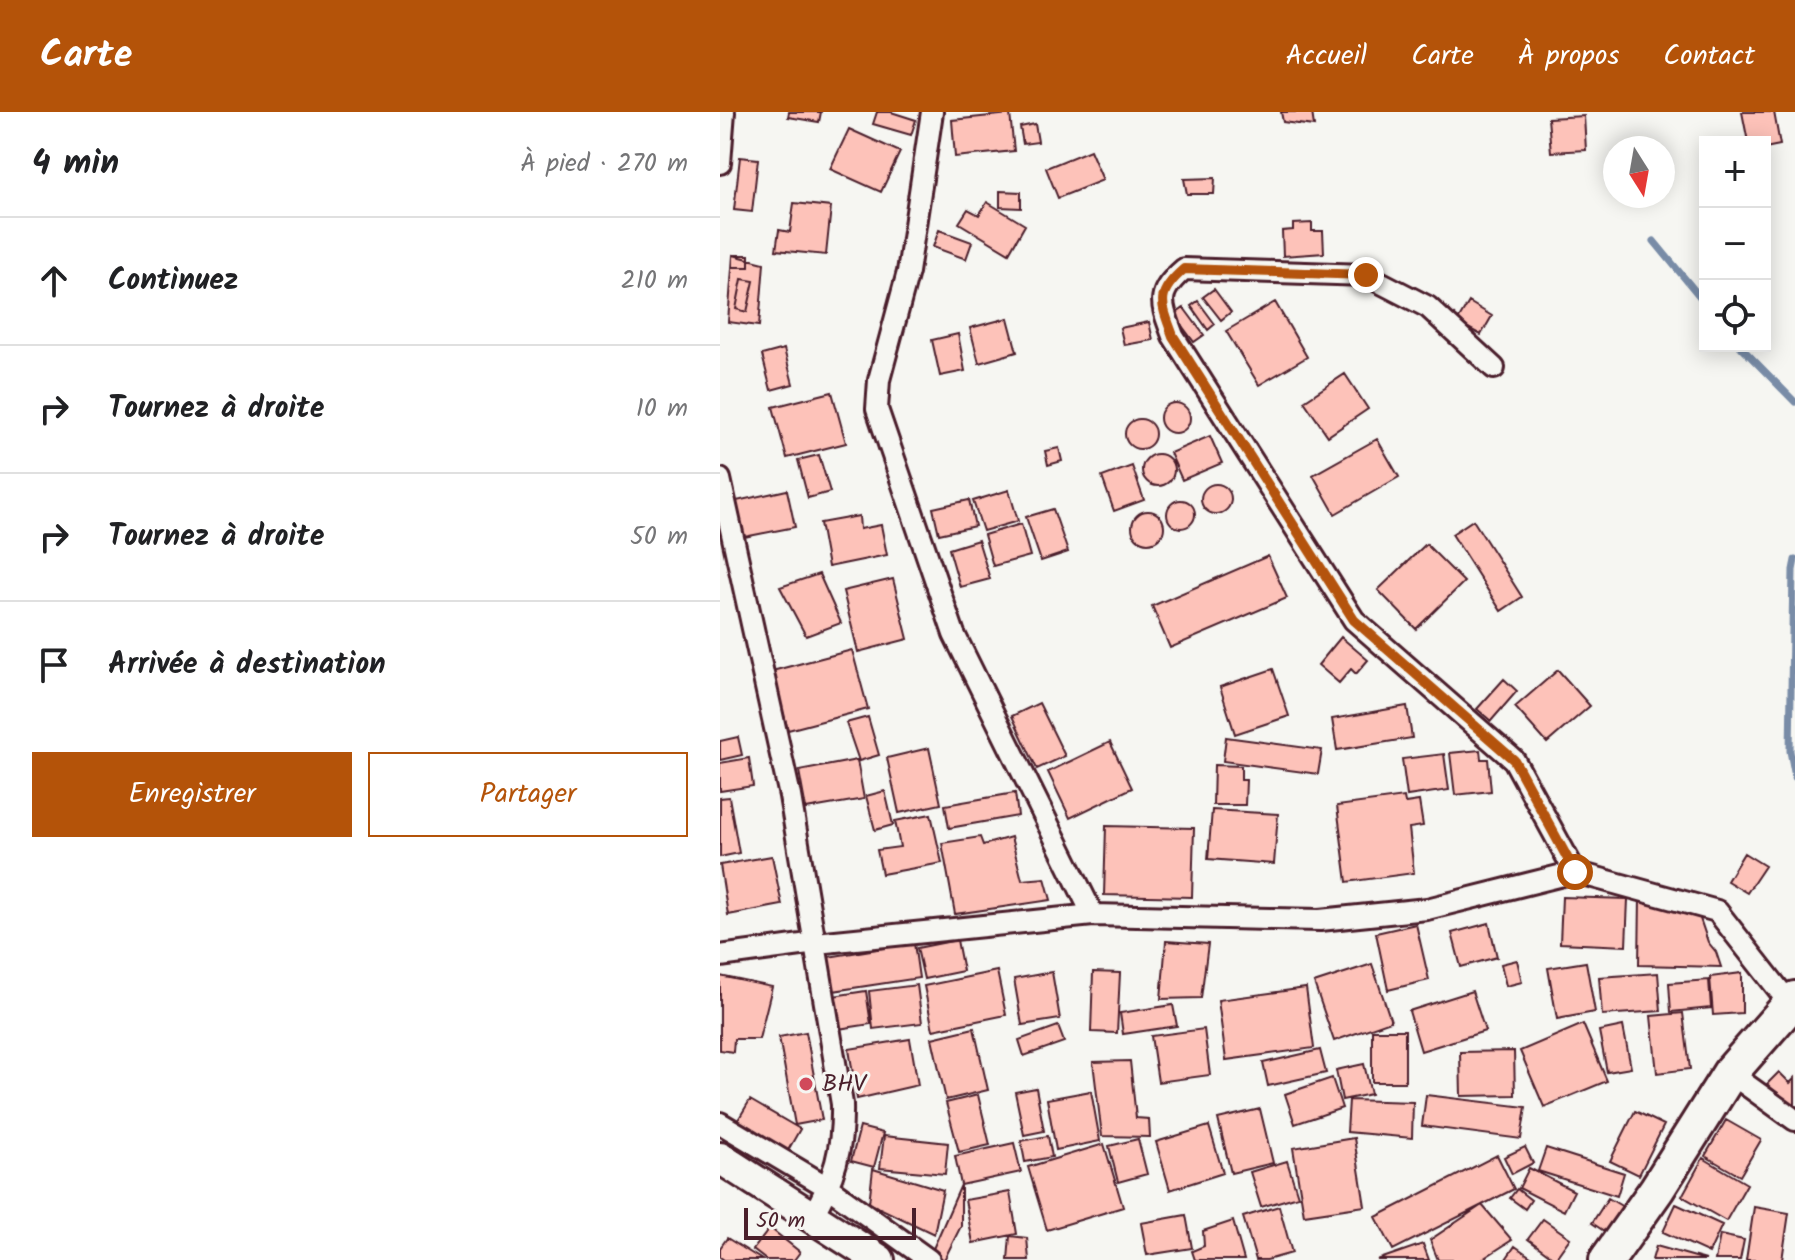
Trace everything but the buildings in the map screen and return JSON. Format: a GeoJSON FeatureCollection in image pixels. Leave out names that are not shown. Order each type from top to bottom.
{"type":"FeatureCollection","features":[{"type":"Feature","properties":{"kind":"main road"},"geometry":{"type":"LineString","coordinates":[[1607,1260],[1657,1189],[1730,1073],[1793,1002]]}},
{"type":"Feature","properties":{"kind":"main road"},"geometry":{"type":"LineString","coordinates":[[720,1158],[879,1260]]}},
{"type":"Feature","properties":{"kind":"street"},"geometry":{"type":"LineString","coordinates":[[720,163],[724,112]]}},
{"type":"Feature","properties":{"kind":"street"},"geometry":{"type":"LineString","coordinates":[[932,112],[908,272],[879,380],[877,409],[954,634],[1093,915]]}},
{"type":"Feature","properties":{"kind":"street"},"geometry":{"type":"LineString","coordinates":[[1494,368],[1428,307],[1366,275],[1184,269],[1167,284],[1162,305],[1173,336],[1354,620],[1514,760],[1575,872]]}},
{"type":"Feature","properties":{"kind":"street"},"geometry":{"type":"LineString","coordinates":[[720,479],[790,796],[842,1104],[843,1134],[829,1188],[812,1216]]}},
{"type":"Feature","properties":{"kind":"street"},"geometry":{"type":"LineString","coordinates":[[720,956],[816,943],[1093,915],[1320,920],[1427,909],[1575,872],[1717,911],[1793,1002]]}},
{"type":"Feature","properties":{"kind":"street"},"geometry":{"type":"LineString","coordinates":[[1730,1073],[1795,1120]]}},
{"type":"Feature","properties":{"kind":"street"},"geometry":{"type":"LineString","coordinates":[[720,1123],[829,1188],[929,1260]]}},
{"type":"Feature","properties":{"kind":"waterway"},"geometry":{"type":"LineString","coordinates":[[1654,241],[1699,296]]}},
{"type":"Feature","properties":{"kind":"waterway"},"geometry":{"type":"LineString","coordinates":[[1746,352],[1795,402]]}},
{"type":"Feature","properties":{"kind":"waterway"},"geometry":{"type":"LineString","coordinates":[[1795,560],[1790,751],[1795,777]]}},
{"type":"Feature","properties":{"kind":"place","name":"BHV"},"geometry":{"type":"Point","coordinates":[806,1084]}},
{"type":"Feature","properties":{"kind":"route"},"geometry":{"type":"LineString","coordinates":[[1366,275],[1184,269],[1167,284],[1162,305],[1173,336],[1354,620],[1514,760],[1575,872]]}}]}
